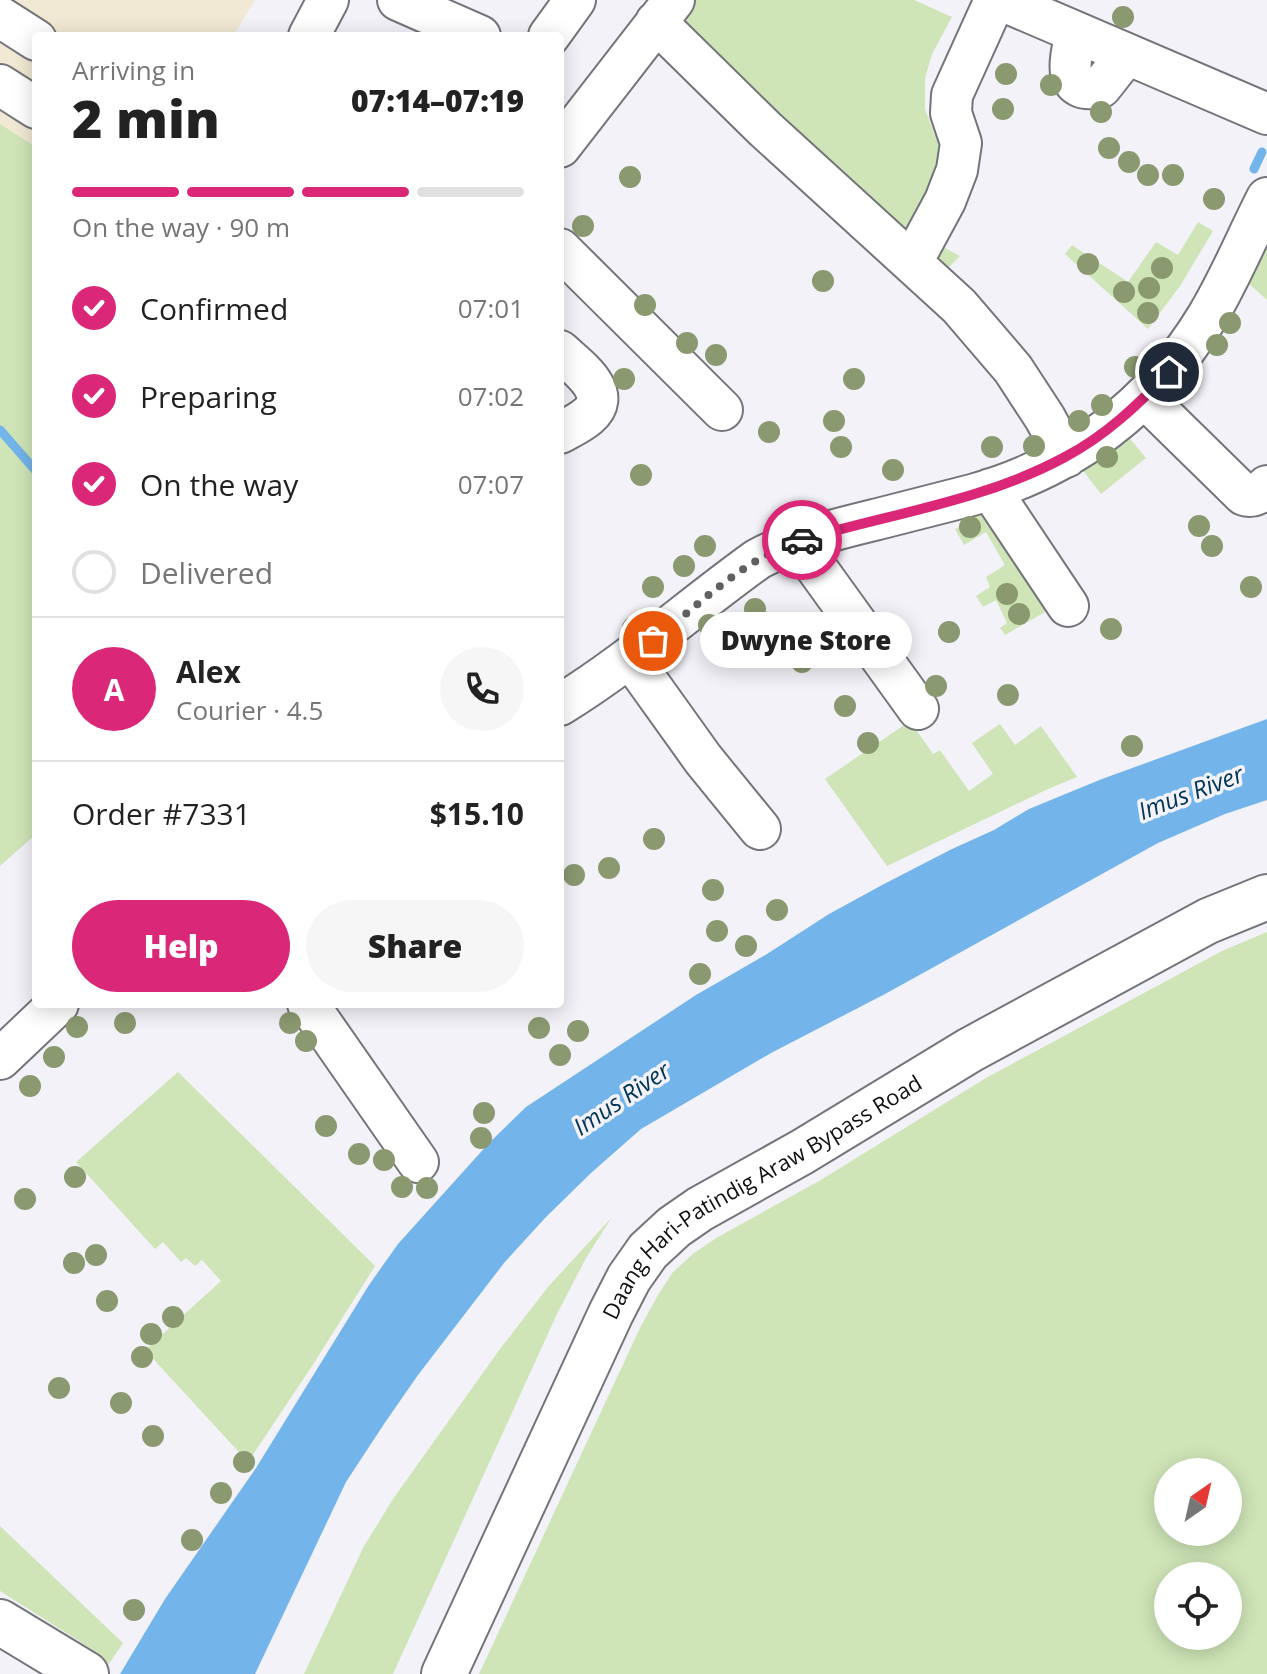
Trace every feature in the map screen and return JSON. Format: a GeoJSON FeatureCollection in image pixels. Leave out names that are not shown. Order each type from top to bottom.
{"type":"FeatureCollection","features":[{"type":"Feature","properties":{"kind":"main road","name":"Daang Hari-Patindig Araw Bypass Road"},"geometry":{"type":"LineString","coordinates":[[444,1674],[611,1313],[629,1278],[648,1251],[700,1209],[802,1152],[970,1050],[1208,921],[1267,897]]}},
{"type":"Feature","properties":{"kind":"main road"},"geometry":{"type":"LineString","coordinates":[[0,1622],[85,1674]]}},
{"type":"Feature","properties":{"kind":"street"},"geometry":{"type":"LineString","coordinates":[[311,32],[328,0]]}},
{"type":"Feature","properties":{"kind":"street"},"geometry":{"type":"LineString","coordinates":[[398,0],[471,32]]}},
{"type":"Feature","properties":{"kind":"street"},"geometry":{"type":"LineString","coordinates":[[552,32],[575,0]]}},
{"type":"Feature","properties":{"kind":"street"},"geometry":{"type":"LineString","coordinates":[[912,262],[945,201],[957,170],[961,143],[951,113],[952,95],[998,0],[1067,19],[1127,54],[1267,114]]}},
{"type":"Feature","properties":{"kind":"street"},"geometry":{"type":"LineString","coordinates":[[564,142],[665,11],[785,148],[959,306],[1013,369],[1066,457]]}},
{"type":"Feature","properties":{"kind":"street"},"geometry":{"type":"LineString","coordinates":[[0,17],[32,37]]}},
{"type":"Feature","properties":{"kind":"street"},"geometry":{"type":"LineString","coordinates":[[0,85],[32,105]]}},
{"type":"Feature","properties":{"kind":"street"},"geometry":{"type":"LineString","coordinates":[[564,703],[777,548],[990,489],[1066,457],[1098,437],[1145,398],[1169,372],[1207,318],[1267,198]]}},
{"type":"Feature","properties":{"kind":"street"},"geometry":{"type":"LineString","coordinates":[[564,253],[722,410]]}},
{"type":"Feature","properties":{"kind":"street"},"geometry":{"type":"LineString","coordinates":[[564,355],[592,381],[598,395],[590,414],[564,430]]}},
{"type":"Feature","properties":{"kind":"street"},"geometry":{"type":"LineString","coordinates":[[1145,398],[1244,495],[1256,495],[1267,486]]}},
{"type":"Feature","properties":{"kind":"street"},"geometry":{"type":"LineString","coordinates":[[990,489],[1068,606]]}},
{"type":"Feature","properties":{"kind":"street"},"geometry":{"type":"LineString","coordinates":[[797,541],[918,709]]}},
{"type":"Feature","properties":{"kind":"street"},"geometry":{"type":"LineString","coordinates":[[630,657],[703,759],[760,829]]}},
{"type":"Feature","properties":{"kind":"street"},"geometry":{"type":"LineString","coordinates":[[0,1059],[54,1008]]}},
{"type":"Feature","properties":{"kind":"street"},"geometry":{"type":"LineString","coordinates":[[311,1008],[418,1162]]}},
{"type":"Feature","properties":{"kind":"shaded area"},"geometry":{"type":"Polygon","coordinates":[[[0,0],[255,0],[235,32],[32,32],[32,144],[0,124],[0,0]]]}},
{"type":"Feature","properties":{"kind":"green space"},"geometry":{"type":"Polygon","coordinates":[[[665,0],[914,0],[952,17],[932,54],[925,78],[925,109],[946,156],[939,245],[960,256],[938,278],[751,106],[665,0]]]}},
{"type":"Feature","properties":{"kind":"green space"},"geometry":{"type":"Polygon","coordinates":[[[0,124],[32,144],[32,838],[0,866],[0,124]]]}},
{"type":"Feature","properties":{"kind":"green space"},"geometry":{"type":"Polygon","coordinates":[[[1198,222],[1213,231],[1180,286],[1148,329],[1065,254],[1072,245],[1128,282],[1156,242],[1178,255],[1198,222]]]}},
{"type":"Feature","properties":{"kind":"green space"},"geometry":{"type":"Polygon","coordinates":[[[1267,248],[1267,300],[1247,282],[1267,248]]]}},
{"type":"Feature","properties":{"kind":"green space"},"geometry":{"type":"Polygon","coordinates":[[[1127,435],[1146,458],[1101,494],[1081,468],[1127,435]]]}},
{"type":"Feature","properties":{"kind":"green space"},"geometry":{"type":"Polygon","coordinates":[[[992,504],[1059,604],[1005,635],[1000,628],[1007,623],[996,600],[983,607],[976,596],[990,587],[986,577],[1005,565],[986,532],[964,545],[955,529],[976,518],[971,509],[992,504]]]}},
{"type":"Feature","properties":{"kind":"green space"},"geometry":{"type":"Polygon","coordinates":[[[910,721],[933,754],[940,750],[969,791],[993,774],[972,743],[1000,724],[1015,745],[1041,726],[1077,777],[887,866],[825,779],[910,721]]]}},
{"type":"Feature","properties":{"kind":"green space"},"geometry":{"type":"Polygon","coordinates":[[[1267,932],[1267,1674],[479,1674],[640,1328],[673,1272],[718,1237],[819,1181],[986,1078],[1222,951],[1267,932]]]}},
{"type":"Feature","properties":{"kind":"green space"},"geometry":{"type":"Polygon","coordinates":[[[178,1072],[375,1266],[248,1462],[145,1350],[221,1281],[202,1260],[195,1266],[186,1258],[181,1262],[163,1242],[155,1249],[76,1162],[178,1072]]]}},
{"type":"Feature","properties":{"kind":"green space"},"geometry":{"type":"Polygon","coordinates":[[[612,1217],[586,1258],[556,1316],[393,1674],[304,1674],[363,1548],[393,1499],[548,1287],[612,1217]]]}},
{"type":"Feature","properties":{"kind":"green space"},"geometry":{"type":"Polygon","coordinates":[[[0,1526],[123,1643],[109,1664],[98,1653],[0,1591],[0,1526]]]}},
{"type":"Feature","properties":{"kind":"water","name":"Imus River"},"geometry":{"type":"Polygon","coordinates":[[[1267,719],[1267,800],[1158,843],[885,994],[771,1053],[641,1129],[591,1173],[504,1263],[384,1424],[346,1482],[255,1674],[120,1674],[165,1599],[256,1468],[369,1285],[398,1244],[489,1143],[526,1107],[696,995],[884,884],[994,830],[1029,809],[1267,719]]]}},
{"type":"Feature","properties":{"kind":"waterway"},"geometry":{"type":"LineString","coordinates":[[1254,169],[1262,152]]}},
{"type":"Feature","properties":{"kind":"waterway"},"geometry":{"type":"LineString","coordinates":[[0,430],[32,466]]}},
{"type":"Feature","properties":{"kind":"way so far"},"geometry":{"type":"LineString","coordinates":[[653,641],[758,559],[777,548],[802,540]]}},
{"type":"Feature","properties":{"kind":"place","name":"Dwyne Store"},"geometry":{"type":"Point","coordinates":[653,641]}},
{"type":"Feature","properties":{"kind":"route"},"geometry":{"type":"LineString","coordinates":[[802,540],[972,495],[1045,467],[1098,437],[1131,411],[1169,372]]}}]}
